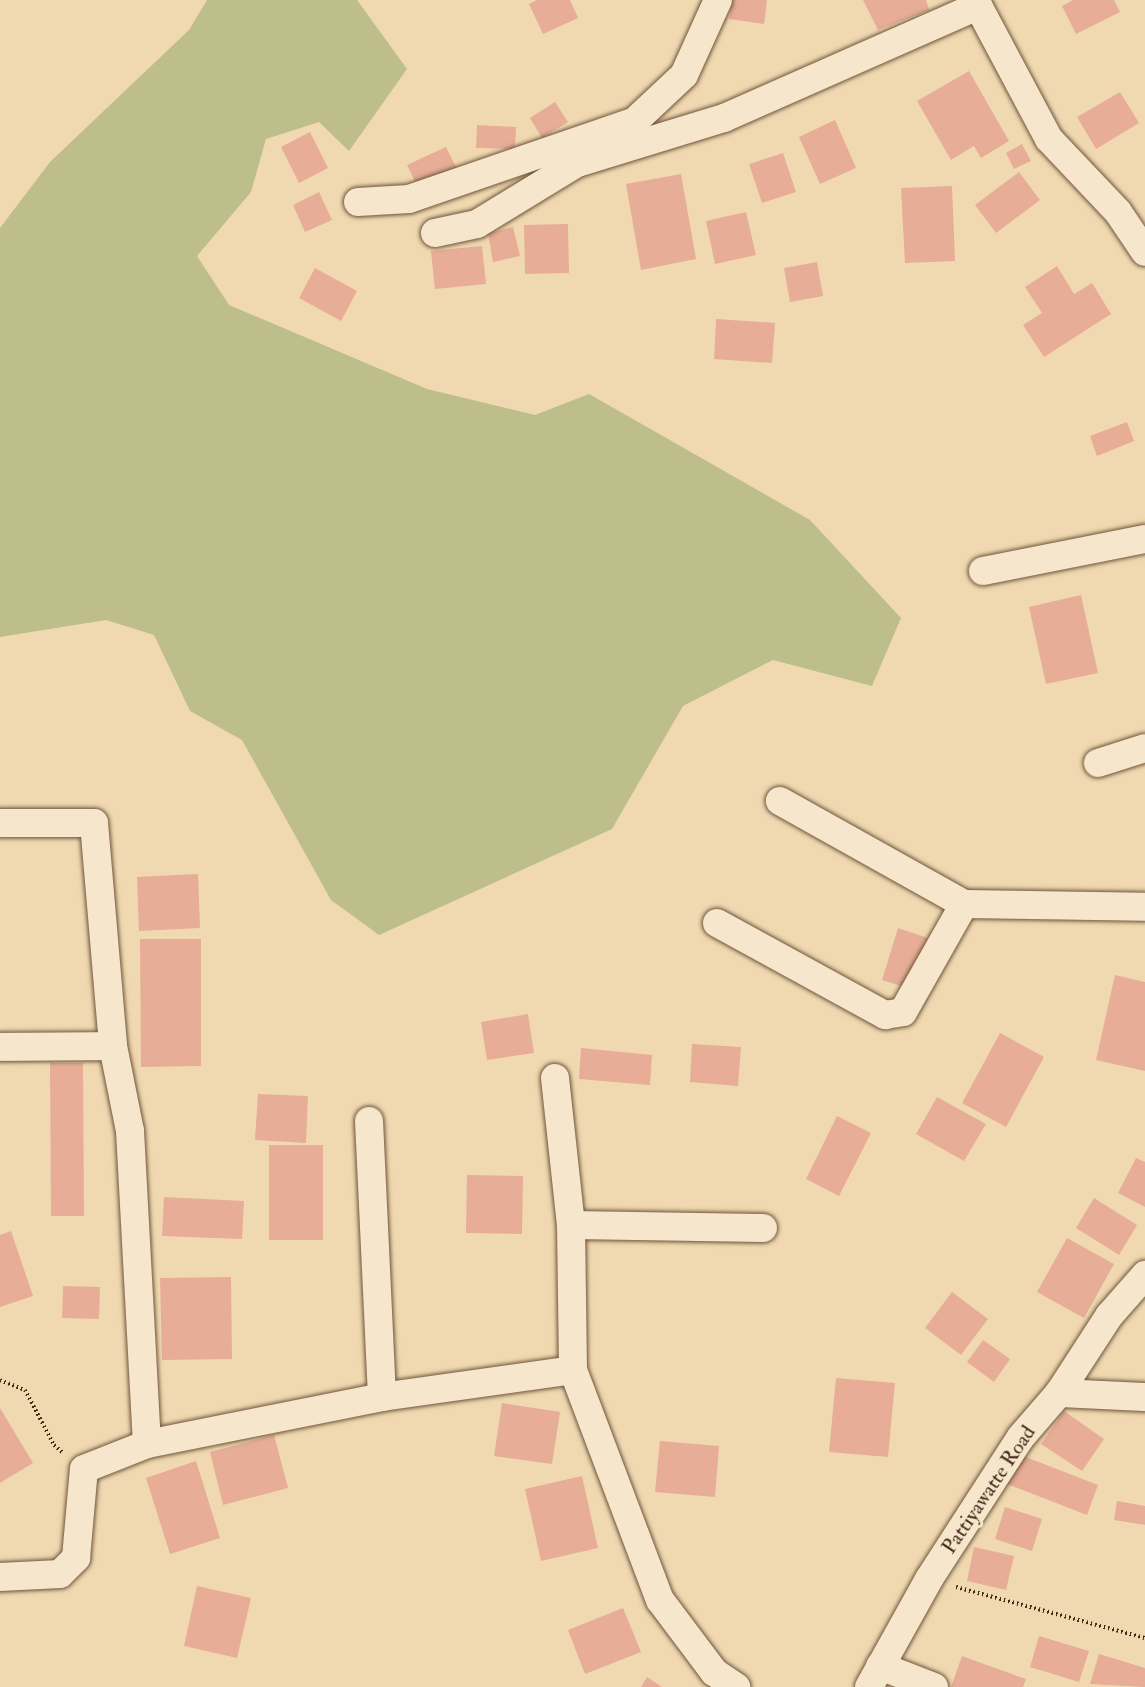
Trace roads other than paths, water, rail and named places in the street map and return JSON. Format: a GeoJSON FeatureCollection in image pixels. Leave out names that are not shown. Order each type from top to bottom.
{"type":"FeatureCollection","features":[{"type":"Feature","properties":{"kind":"street"},"geometry":{"type":"LineString","coordinates":[[358,202],[409,199],[635,122],[684,75],[718,0]]}},
{"type":"Feature","properties":{"kind":"street"},"geometry":{"type":"LineString","coordinates":[[435,233],[477,224],[578,163],[724,118],[977,3],[1049,139],[1118,212],[1145,252]]}},
{"type":"Feature","properties":{"kind":"street"},"geometry":{"type":"LineString","coordinates":[[983,571],[1145,539]]}},
{"type":"Feature","properties":{"kind":"street"},"geometry":{"type":"LineString","coordinates":[[1098,763],[1145,748]]}},
{"type":"Feature","properties":{"kind":"street"},"geometry":{"type":"LineString","coordinates":[[780,801],[964,904],[1145,907]]}},
{"type":"Feature","properties":{"kind":"street"},"geometry":{"type":"LineString","coordinates":[[0,823],[94,823],[113,1046],[130,1131],[147,1443]]}},
{"type":"Feature","properties":{"kind":"street"},"geometry":{"type":"LineString","coordinates":[[717,923],[885,1015],[903,1012],[964,904]]}},
{"type":"Feature","properties":{"kind":"street"},"geometry":{"type":"LineString","coordinates":[[0,1047],[113,1046]]}},
{"type":"Feature","properties":{"kind":"street"},"geometry":{"type":"LineString","coordinates":[[555,1078],[571,1226],[573,1370],[660,1600],[714,1672],[736,1687]]}},
{"type":"Feature","properties":{"kind":"street"},"geometry":{"type":"LineString","coordinates":[[369,1121],[382,1397]]}},
{"type":"Feature","properties":{"kind":"street"},"geometry":{"type":"LineString","coordinates":[[571,1226],[763,1228]]}},
{"type":"Feature","properties":{"kind":"street","name":"Pattiyawatte Road"},"geometry":{"type":"LineString","coordinates":[[874,1677],[929,1579],[1021,1437],[1059,1393],[1109,1316],[1145,1275]]}},
{"type":"Feature","properties":{"kind":"street"},"geometry":{"type":"LineString","coordinates":[[0,1577],[60,1574],[75,1558],[84,1469],[147,1443],[382,1397],[573,1370]]}},
{"type":"Feature","properties":{"kind":"street"},"geometry":{"type":"LineString","coordinates":[[1059,1393],[1145,1396]]}},
{"type":"Feature","properties":{"kind":"street"},"geometry":{"type":"LineString","coordinates":[[874,1677],[934,1687]]}}]}
